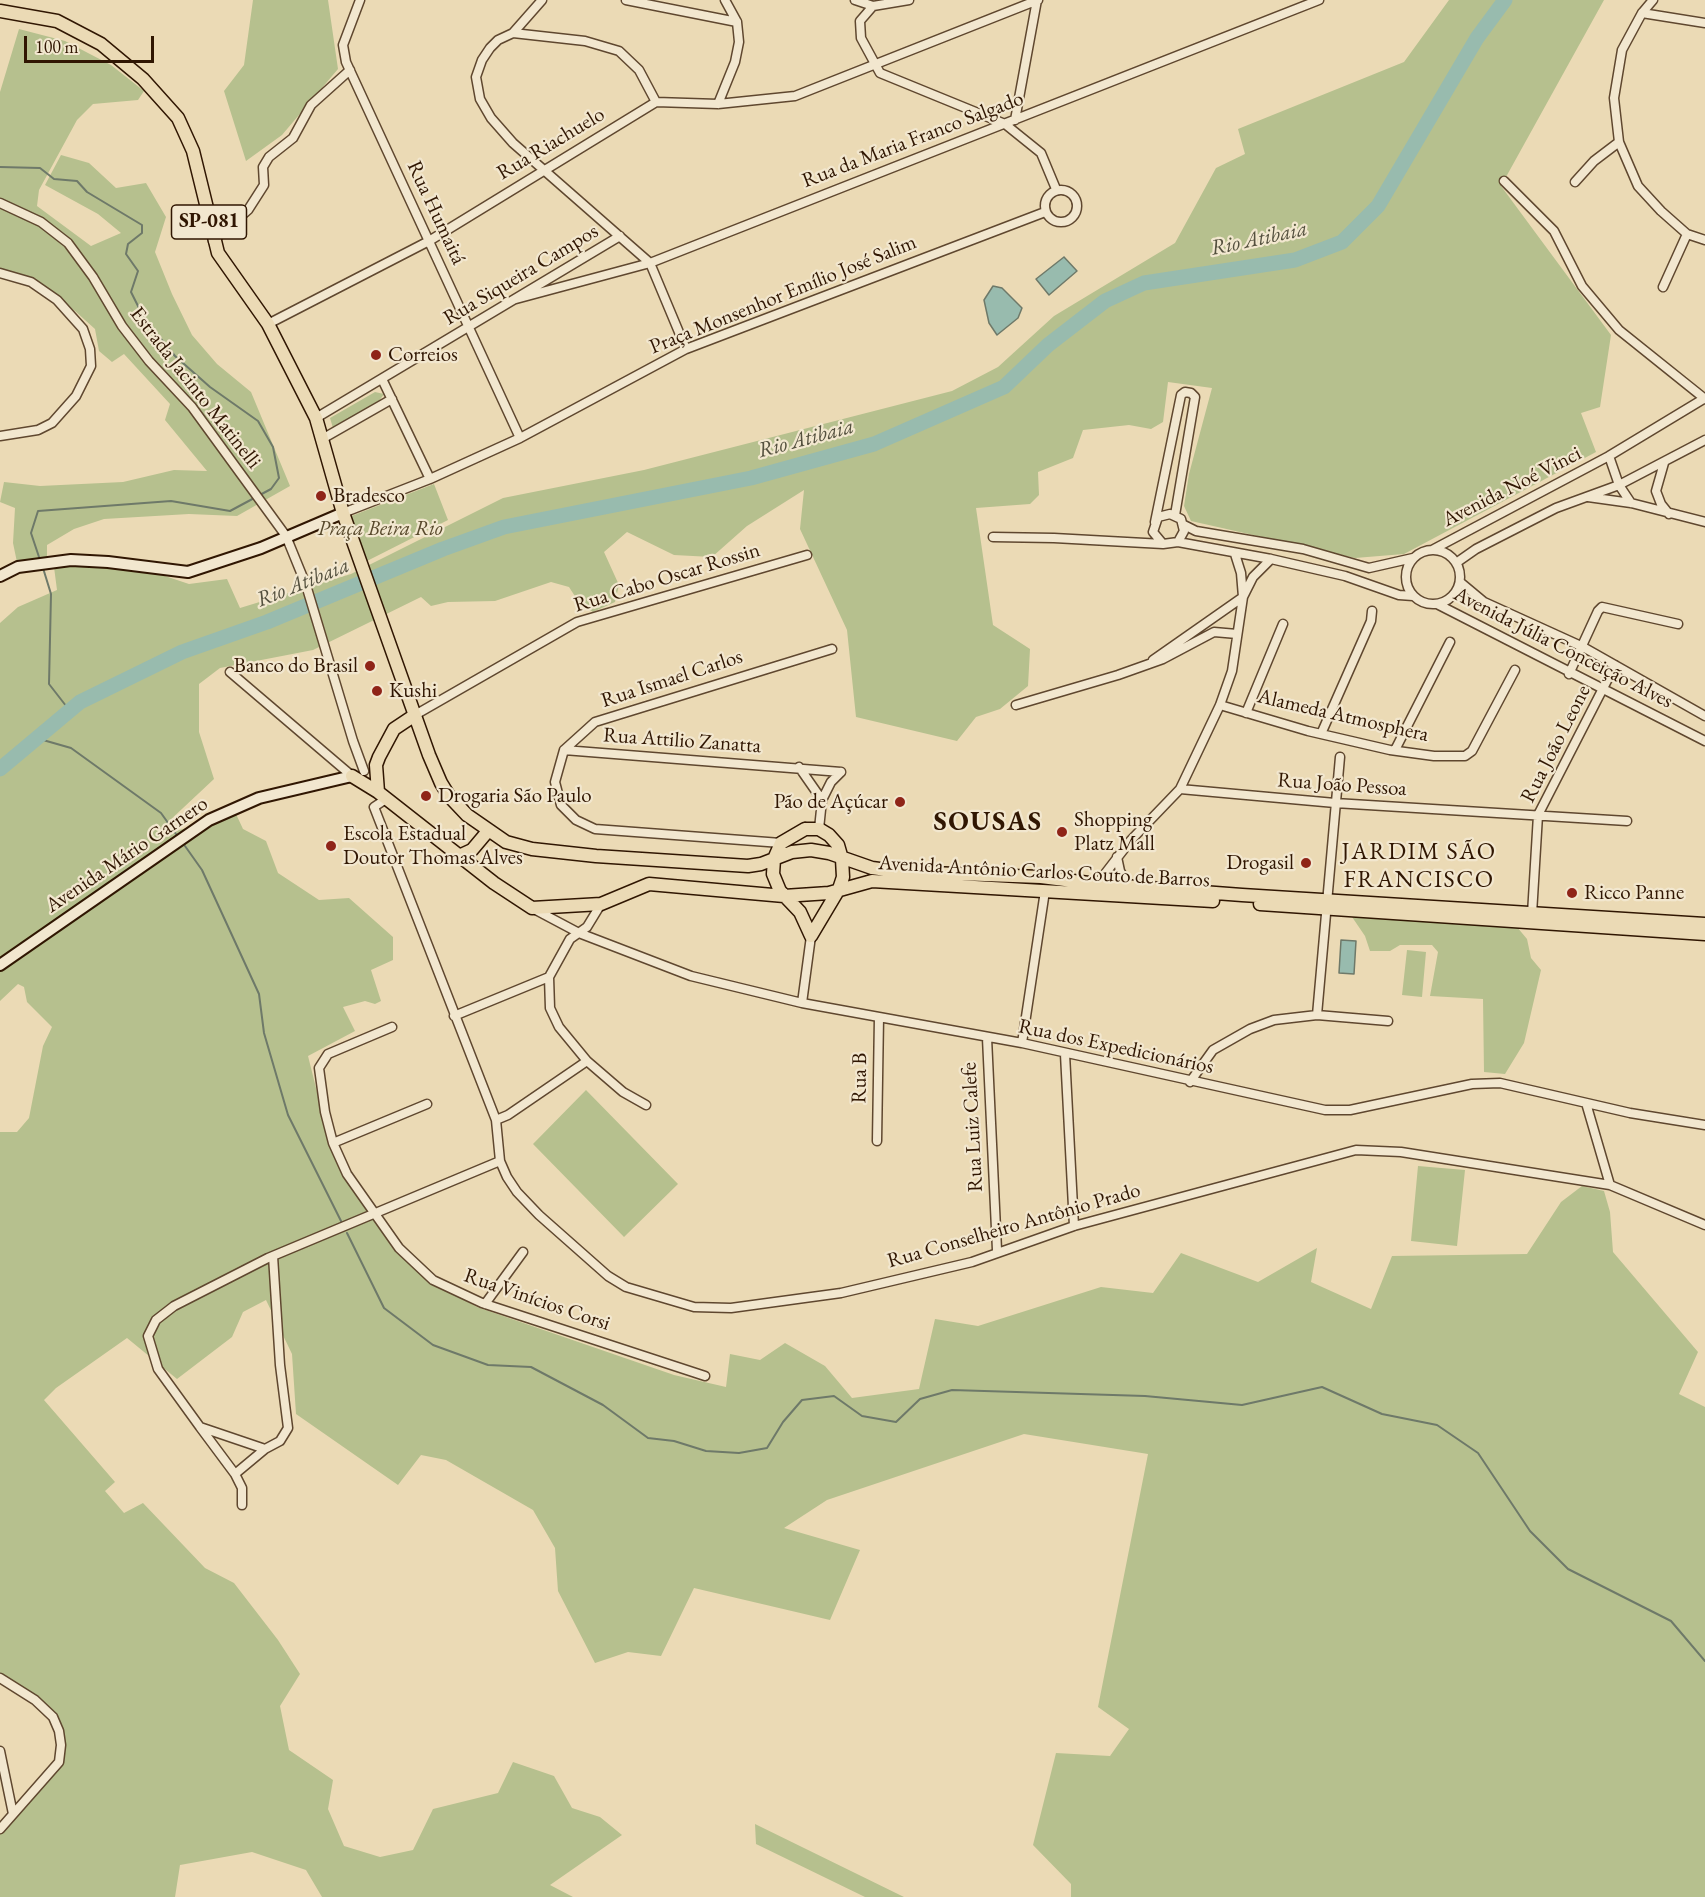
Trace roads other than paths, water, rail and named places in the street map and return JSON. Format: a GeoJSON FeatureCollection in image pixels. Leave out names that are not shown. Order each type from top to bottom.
{"type":"FeatureCollection","features":[{"type":"Feature","properties":{"kind":"main road","name":"SP-081"},"geometry":{"type":"LineString","coordinates":[[0,11],[57,21],[101,44],[143,79],[178,118],[193,151],[213,241],[218,252],[268,324],[316,418],[343,513]]}},
{"type":"Feature","properties":{"kind":"main road"},"geometry":{"type":"LineString","coordinates":[[0,576],[18,567],[70,560],[108,562],[188,572],[261,548],[343,513]]}},
{"type":"Feature","properties":{"kind":"main road","name":"Avenida Antônio Carlos Couto de Barros"},"geometry":{"type":"LineString","coordinates":[[343,513],[429,755],[449,796],[488,831],[506,842],[532,849],[596,856],[748,866],[811,850],[872,868],[902,872],[1041,877],[1326,905],[1705,934]]}},
{"type":"Feature","properties":{"kind":"main road"},"geometry":{"type":"LineString","coordinates":[[352,776],[376,765],[394,729],[415,715]]}},
{"type":"Feature","properties":{"kind":"main road"},"geometry":{"type":"LineString","coordinates":[[376,765],[382,796]]}},
{"type":"Feature","properties":{"kind":"main road"},"geometry":{"type":"LineString","coordinates":[[352,776],[531,908]]}},
{"type":"Feature","properties":{"kind":"main road","name":"Avenida Mário Garnero"},"geometry":{"type":"LineString","coordinates":[[0,965],[209,820],[259,798],[352,776]]}},
{"type":"Feature","properties":{"kind":"main road"},"geometry":{"type":"LineString","coordinates":[[819,829],[838,845],[843,877],[839,889],[811,936],[800,912],[776,885],[773,874],[774,859],[781,843],[796,832],[819,829]]}},
{"type":"Feature","properties":{"kind":"main road"},"geometry":{"type":"LineString","coordinates":[[459,856],[472,850],[488,831]]}},
{"type":"Feature","properties":{"kind":"main road","name":"Avenida Antônio Carlos Couto de Barros"},"geometry":{"type":"LineString","coordinates":[[531,908],[601,904],[649,884],[784,896],[817,895],[872,881],[1705,924]]}},
{"type":"Feature","properties":{"kind":"street","name":"Rua Humaitá"},"geometry":{"type":"LineString","coordinates":[[360,0],[343,45],[350,70],[520,438]]}},
{"type":"Feature","properties":{"kind":"street"},"geometry":{"type":"LineString","coordinates":[[542,0],[513,33],[498,40],[486,54],[476,77],[480,99],[491,118],[513,143],[650,263],[686,349]]}},
{"type":"Feature","properties":{"kind":"street"},"geometry":{"type":"LineString","coordinates":[[626,0],[737,22]]}},
{"type":"Feature","properties":{"kind":"street"},"geometry":{"type":"LineString","coordinates":[[718,104],[735,62],[739,42],[737,22],[725,0]]}},
{"type":"Feature","properties":{"kind":"street"},"geometry":{"type":"LineString","coordinates":[[855,0],[873,6],[909,0]]}},
{"type":"Feature","properties":{"kind":"street"},"geometry":{"type":"LineString","coordinates":[[513,33],[585,41],[619,51],[639,70],[656,102],[718,104],[795,96],[873,63],[1037,0]]}},
{"type":"Feature","properties":{"kind":"street"},"geometry":{"type":"LineString","coordinates":[[1015,120],[1037,0]]}},
{"type":"Feature","properties":{"kind":"street","name":"Rua da Maria Franco Salgado"},"geometry":{"type":"LineString","coordinates":[[516,299],[650,263],[1319,0]]}},
{"type":"Feature","properties":{"kind":"street"},"geometry":{"type":"LineString","coordinates":[[1653,0],[1642,13],[1622,50],[1614,98],[1619,142],[1638,186],[1687,234],[1705,240]]}},
{"type":"Feature","properties":{"kind":"street"},"geometry":{"type":"LineString","coordinates":[[873,6],[860,21],[861,38],[880,73],[894,81],[1005,124],[1041,153],[1056,189]]}},
{"type":"Feature","properties":{"kind":"street"},"geometry":{"type":"LineString","coordinates":[[1642,13],[1705,23]]}},
{"type":"Feature","properties":{"kind":"street"},"geometry":{"type":"LineString","coordinates":[[213,241],[248,210],[264,185],[263,167],[269,157],[293,138],[311,105],[350,70]]}},
{"type":"Feature","properties":{"kind":"street","name":"Rua Riachuelo"},"geometry":{"type":"LineString","coordinates":[[268,324],[429,241],[543,169],[656,102]]}},
{"type":"Feature","properties":{"kind":"street"},"geometry":{"type":"LineString","coordinates":[[1575,183],[1594,161],[1619,142]]}},
{"type":"Feature","properties":{"kind":"street"},"geometry":{"type":"LineString","coordinates":[[1504,181],[1554,231],[1582,286],[1619,330],[1705,398]]}},
{"type":"Feature","properties":{"kind":"street"},"geometry":{"type":"LineString","coordinates":[[1056,189],[1065,190],[1074,196],[1076,212],[1069,220],[1058,222],[1045,212],[1047,196],[1056,189]]}},
{"type":"Feature","properties":{"kind":"street","name":"Estrada Jacinto Matinelli"},"geometry":{"type":"LineString","coordinates":[[0,203],[41,222],[68,243],[93,277],[122,326],[149,361],[192,406],[286,536],[306,585],[364,771]]}},
{"type":"Feature","properties":{"kind":"street","name":"Praça Monsenhor Emílio José Salim"},"geometry":{"type":"LineString","coordinates":[[343,513],[430,479],[520,438],[686,349],[1045,212]]}},
{"type":"Feature","properties":{"kind":"street"},"geometry":{"type":"LineString","coordinates":[[1663,287],[1687,234]]}},
{"type":"Feature","properties":{"kind":"street","name":"Rua Siqueira Campos"},"geometry":{"type":"LineString","coordinates":[[316,418],[620,236]]}},
{"type":"Feature","properties":{"kind":"street"},"geometry":{"type":"LineString","coordinates":[[0,273],[31,282],[57,300],[83,329],[90,349],[91,366],[76,396],[52,423],[38,430],[0,436]]}},
{"type":"Feature","properties":{"kind":"street"},"geometry":{"type":"LineString","coordinates":[[382,379],[430,479]]}},
{"type":"Feature","properties":{"kind":"street"},"geometry":{"type":"LineString","coordinates":[[1163,544],[1153,532],[1154,523],[1181,395],[1185,392],[1195,397],[1175,515]]}},
{"type":"Feature","properties":{"kind":"street","name":"Avenida Noé Vinci"},"geometry":{"type":"LineString","coordinates":[[1432,550],[1609,456],[1705,398]]}},
{"type":"Feature","properties":{"kind":"street"},"geometry":{"type":"LineString","coordinates":[[322,439],[392,399]]}},
{"type":"Feature","properties":{"kind":"street","name":"Avenida Noé Vinci"},"geometry":{"type":"LineString","coordinates":[[1456,563],[1476,549],[1556,508],[1619,485],[1705,440]]}},
{"type":"Feature","properties":{"kind":"street","name":"Avenida Noé Vinci"},"geometry":{"type":"LineString","coordinates":[[1609,456],[1619,485]]}},
{"type":"Feature","properties":{"kind":"street"},"geometry":{"type":"LineString","coordinates":[[1664,463],[1656,491],[1661,504],[1669,514]]}},
{"type":"Feature","properties":{"kind":"street"},"geometry":{"type":"LineString","coordinates":[[1619,485],[1630,503]]}},
{"type":"Feature","properties":{"kind":"street"},"geometry":{"type":"LineString","coordinates":[[1588,497],[1630,503],[1705,522]]}},
{"type":"Feature","properties":{"kind":"street"},"geometry":{"type":"LineString","coordinates":[[993,537],[1163,544],[1178,542],[1272,559],[1345,576],[1399,595],[1413,596],[1426,603],[1437,604],[1448,600],[1456,592],[1460,582],[1456,563],[1441,551],[1421,552],[1413,558],[1369,568],[1303,549],[1196,531],[1184,525],[1175,515],[1164,514],[1141,536],[1116,541]]}},
{"type":"Feature","properties":{"kind":"street"},"geometry":{"type":"LineString","coordinates":[[1178,542],[1182,538],[1184,525]]}},
{"type":"Feature","properties":{"kind":"street"},"geometry":{"type":"LineString","coordinates":[[1097,884],[1117,857],[1180,789],[1221,705],[1232,671],[1243,597],[1241,573],[1235,554]]}},
{"type":"Feature","properties":{"kind":"street","name":"Rua Cabo Oscar Rossin"},"geometry":{"type":"LineString","coordinates":[[415,715],[577,622],[807,555]]}},
{"type":"Feature","properties":{"kind":"street"},"geometry":{"type":"LineString","coordinates":[[1413,558],[1406,577],[1413,596]]}},
{"type":"Feature","properties":{"kind":"street"},"geometry":{"type":"LineString","coordinates":[[1151,662],[1243,597],[1253,576],[1272,559]]}},
{"type":"Feature","properties":{"kind":"street","name":"Avenida Júlia Conceição Alves"},"geometry":{"type":"LineString","coordinates":[[1460,582],[1484,602],[1583,647],[1705,716]]}},
{"type":"Feature","properties":{"kind":"street","name":"Avenida Júlia Conceição Alves"},"geometry":{"type":"LineString","coordinates":[[1437,604],[1569,674],[1705,741]]}},
{"type":"Feature","properties":{"kind":"street"},"geometry":{"type":"LineString","coordinates":[[1569,674],[1598,611],[1607,607],[1678,624]]}},
{"type":"Feature","properties":{"kind":"street"},"geometry":{"type":"LineString","coordinates":[[1321,734],[1371,621],[1372,611]]}},
{"type":"Feature","properties":{"kind":"street"},"geometry":{"type":"LineString","coordinates":[[1246,713],[1283,624]]}},
{"type":"Feature","properties":{"kind":"street"},"geometry":{"type":"LineString","coordinates":[[1016,705],[1118,675],[1163,659],[1214,632],[1237,634]]}},
{"type":"Feature","properties":{"kind":"street"},"geometry":{"type":"LineString","coordinates":[[1395,750],[1450,642]]}},
{"type":"Feature","properties":{"kind":"street","name":"Rua Ismael Carlos"},"geometry":{"type":"LineString","coordinates":[[564,750],[595,722],[832,649]]}},
{"type":"Feature","properties":{"kind":"street","name":"Rua João Leone"},"geometry":{"type":"LineString","coordinates":[[1532,914],[1538,816],[1615,665]]}},
{"type":"Feature","properties":{"kind":"street","name":"Alameda Atmosphera"},"geometry":{"type":"LineString","coordinates":[[1221,705],[1321,734],[1395,750],[1434,756],[1465,756],[1473,751],[1515,670]]}},
{"type":"Feature","properties":{"kind":"street"},"geometry":{"type":"LineString","coordinates":[[231,672],[352,776]]}},
{"type":"Feature","properties":{"kind":"street"},"geometry":{"type":"LineString","coordinates":[[564,750],[555,782],[561,805],[576,820],[595,829],[781,843]]}},
{"type":"Feature","properties":{"kind":"street","name":"Rua Attilio Zanatta"},"geometry":{"type":"LineString","coordinates":[[564,750],[841,772],[831,782],[822,800]]}},
{"type":"Feature","properties":{"kind":"street"},"geometry":{"type":"LineString","coordinates":[[1317,1015],[1340,757]]}},
{"type":"Feature","properties":{"kind":"street"},"geometry":{"type":"LineString","coordinates":[[799,767],[822,800],[819,829]]}},
{"type":"Feature","properties":{"kind":"street","name":"Rua João Pessoa"},"geometry":{"type":"LineString","coordinates":[[1180,789],[1335,803],[1627,821]]}},
{"type":"Feature","properties":{"kind":"street","name":"Rua Conselheiro Antônio Prado"},"geometry":{"type":"LineString","coordinates":[[382,796],[374,807],[496,1120],[500,1161],[517,1192],[608,1276],[626,1287],[694,1307],[737,1308],[842,1293],[972,1262],[998,1250],[1074,1226],[1356,1150],[1401,1152],[1610,1185],[1705,1225]]}},
{"type":"Feature","properties":{"kind":"street"},"geometry":{"type":"LineString","coordinates":[[1117,857],[1120,871],[1129,886]]}},
{"type":"Feature","properties":{"kind":"street"},"geometry":{"type":"LineString","coordinates":[[1022,1043],[1045,891]]}},
{"type":"Feature","properties":{"kind":"street"},"geometry":{"type":"LineString","coordinates":[[601,904],[593,920],[570,939],[549,977],[550,1008],[559,1027],[587,1061],[623,1092],[646,1105]]}},
{"type":"Feature","properties":{"kind":"street","name":"Rua dos Expedicionários"},"geometry":{"type":"LineString","coordinates":[[531,908],[579,933],[691,976],[802,1003],[1022,1043],[1190,1082],[1325,1110],[1350,1110],[1472,1084],[1500,1083],[1586,1103],[1705,1125]]}},
{"type":"Feature","properties":{"kind":"street"},"geometry":{"type":"LineString","coordinates":[[802,1003],[811,936]]}},
{"type":"Feature","properties":{"kind":"street"},"geometry":{"type":"LineString","coordinates":[[454,1016],[549,977]]}},
{"type":"Feature","properties":{"kind":"street"},"geometry":{"type":"LineString","coordinates":[[1190,1082],[1213,1050],[1233,1037],[1274,1020],[1317,1015],[1388,1021]]}},
{"type":"Feature","properties":{"kind":"street","name":"Rua B"},"geometry":{"type":"LineString","coordinates":[[877,1141],[879,1017]]}},
{"type":"Feature","properties":{"kind":"street","name":"Rua Vinícios Corsi"},"geometry":{"type":"LineString","coordinates":[[392,1027],[323,1058],[319,1068],[325,1112],[333,1143],[347,1174],[377,1213],[399,1248],[433,1280],[485,1304],[705,1376]]}},
{"type":"Feature","properties":{"kind":"street","name":"Rua Luiz Calefe"},"geometry":{"type":"LineString","coordinates":[[987,1038],[998,1250]]}},
{"type":"Feature","properties":{"kind":"street"},"geometry":{"type":"LineString","coordinates":[[1065,1054],[1074,1226]]}},
{"type":"Feature","properties":{"kind":"street"},"geometry":{"type":"LineString","coordinates":[[496,1120],[508,1115],[587,1061]]}},
{"type":"Feature","properties":{"kind":"street"},"geometry":{"type":"LineString","coordinates":[[1586,1103],[1610,1185]]}},
{"type":"Feature","properties":{"kind":"street"},"geometry":{"type":"LineString","coordinates":[[333,1143],[427,1104]]}},
{"type":"Feature","properties":{"kind":"street"},"geometry":{"type":"LineString","coordinates":[[242,1505],[242,1488],[236,1474],[158,1369],[148,1336],[156,1320],[174,1306],[273,1256],[500,1161]]}},
{"type":"Feature","properties":{"kind":"street"},"geometry":{"type":"LineString","coordinates":[[485,1304],[523,1252]]}},
{"type":"Feature","properties":{"kind":"street"},"geometry":{"type":"LineString","coordinates":[[236,1474],[265,1449],[280,1441],[288,1428],[280,1365],[273,1256]]}},
{"type":"Feature","properties":{"kind":"street"},"geometry":{"type":"LineString","coordinates":[[200,1427],[265,1449]]}},
{"type":"Feature","properties":{"kind":"street"},"geometry":{"type":"LineString","coordinates":[[0,1829],[59,1762],[61,1745],[60,1731],[52,1718],[35,1700],[3,1682]]}},
{"type":"Feature","properties":{"kind":"street"},"geometry":{"type":"LineString","coordinates":[[0,1751],[13,1814]]}},
{"type":"Feature","properties":{"kind":"waterway","name":"Rio Atibaia"},"geometry":{"type":"LineString","coordinates":[[0,769],[80,702],[182,652],[267,622],[443,549],[504,527],[751,478],[874,444],[1004,387],[1048,345],[1105,301],[1144,283],[1295,260],[1342,242],[1378,206],[1477,38],[1505,0]]}},
{"type":"Feature","properties":{"kind":"waterway"},"geometry":{"type":"LineString","coordinates":[[0,167],[40,168],[54,179],[77,181],[87,192],[142,225],[142,233],[128,244],[126,254],[138,271],[131,292],[145,320],[175,356],[210,387],[258,421],[273,447],[279,478],[271,489],[230,511],[171,501],[38,511],[31,533],[40,560]]}},
{"type":"Feature","properties":{"kind":"waterway"},"geometry":{"type":"LineString","coordinates":[[43,568],[51,594],[49,684],[70,711]]}},
{"type":"Feature","properties":{"kind":"waterway"},"geometry":{"type":"LineString","coordinates":[[36,738],[71,748],[161,813],[176,834]]}},
{"type":"Feature","properties":{"kind":"waterway"},"geometry":{"type":"LineString","coordinates":[[185,846],[202,870],[259,994],[264,1033],[288,1115],[342,1223]]}},
{"type":"Feature","properties":{"kind":"waterway"},"geometry":{"type":"LineString","coordinates":[[347,1233],[384,1308],[433,1345],[488,1365],[531,1367],[603,1405],[648,1438],[674,1441],[706,1451],[739,1453],[767,1448],[783,1422],[802,1400],[834,1396],[862,1416],[896,1422],[920,1399],[952,1390],[1145,1396],[1242,1405],[1322,1387],[1382,1414],[1437,1425],[1478,1453],[1530,1531],[1568,1569],[1671,1621],[1705,1661]]}},
{"type":"Feature","properties":{"kind":"place","name":"Correios"},"geometry":{"type":"Point","coordinates":[376,355]}},
{"type":"Feature","properties":{"kind":"place","name":"Bradesco"},"geometry":{"type":"Point","coordinates":[321,496]}},
{"type":"Feature","properties":{"kind":"place","name":"Banco do Brasil"},"geometry":{"type":"Point","coordinates":[370,666]}},
{"type":"Feature","properties":{"kind":"place","name":"Kushi"},"geometry":{"type":"Point","coordinates":[377,691]}},
{"type":"Feature","properties":{"kind":"place","name":"Drogaria São Paulo"},"geometry":{"type":"Point","coordinates":[426,796]}},
{"type":"Feature","properties":{"kind":"place","name":"Pão de Açúcar"},"geometry":{"type":"Point","coordinates":[900,802]}},
{"type":"Feature","properties":{"kind":"place","name":"Shopping Platz Mall"},"geometry":{"type":"Point","coordinates":[1062,832]}},
{"type":"Feature","properties":{"kind":"place","name":"Escola Estadual Doutor Thomas Alves"},"geometry":{"type":"Point","coordinates":[331,846]}},
{"type":"Feature","properties":{"kind":"place","name":"Drogasil"},"geometry":{"type":"Point","coordinates":[1306,863]}},
{"type":"Feature","properties":{"kind":"place","name":"Ricco Panne"},"geometry":{"type":"Point","coordinates":[1572,893]}},
{"type":"Feature","properties":{"kind":"district","name":"SOUSAS"},"geometry":{"type":"Point","coordinates":[988,823]}},
{"type":"Feature","properties":{"kind":"district","name":"JARDIM SÃO FRANCISCO"},"geometry":{"type":"Point","coordinates":[1419,866]}},
{"type":"Feature","properties":{"kind":"park label","name":"Praça Beira Rio"},"geometry":{"type":"Point","coordinates":[380,529]}}]}
